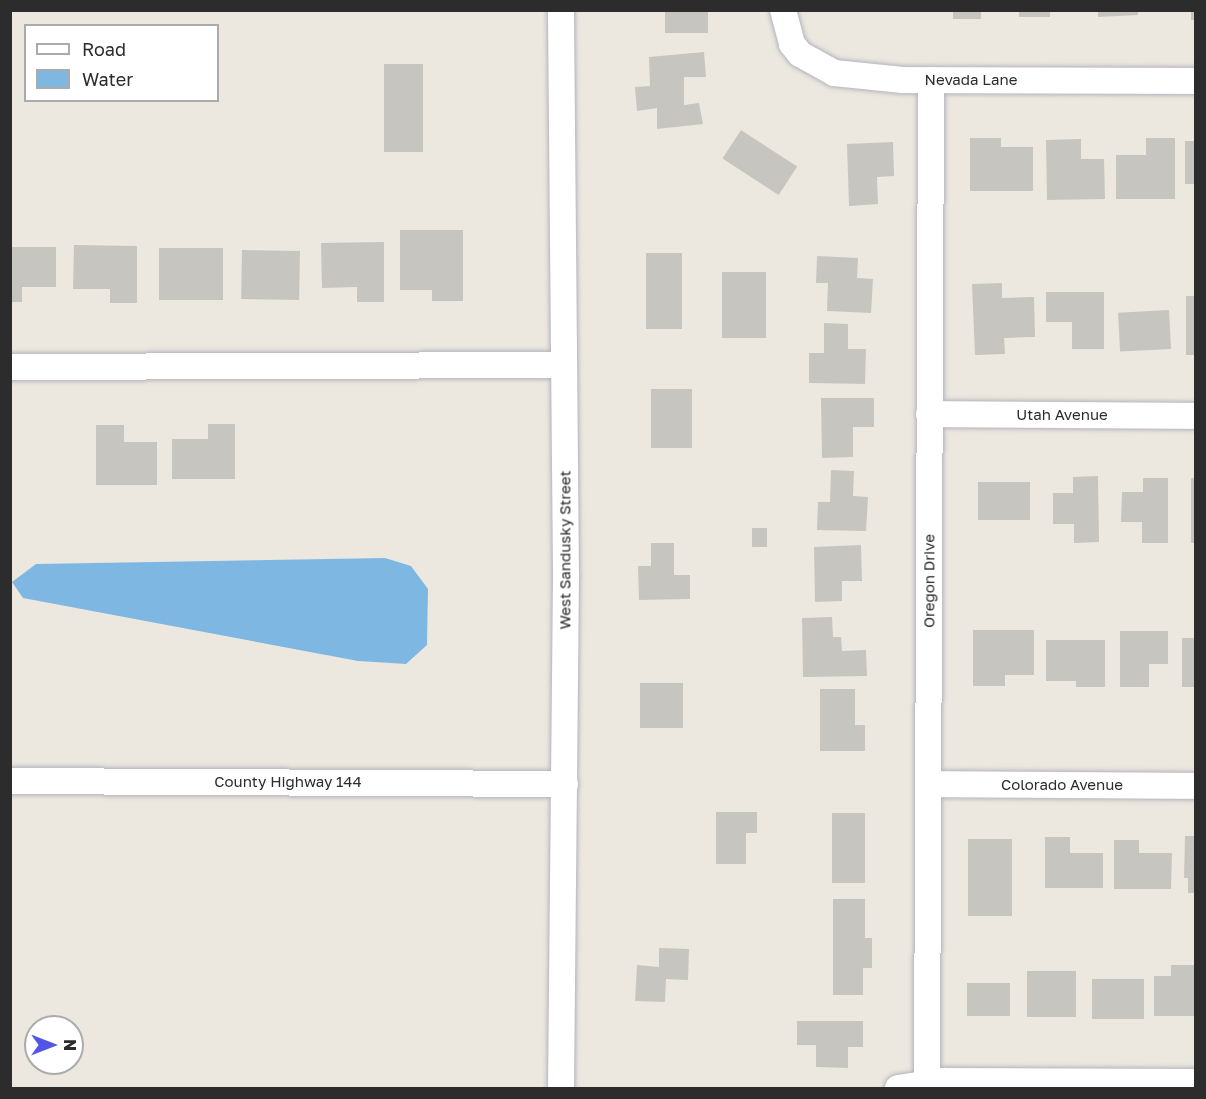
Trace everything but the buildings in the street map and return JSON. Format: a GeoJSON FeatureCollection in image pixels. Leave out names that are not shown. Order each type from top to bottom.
{"type":"FeatureCollection","features":[{"type":"Feature","properties":{"kind":"street","name":"West Sandusky Street"},"geometry":{"type":"LineString","coordinates":[[561,10],[565,784],[561,1089]]}},
{"type":"Feature","properties":{"kind":"street","name":"Nevada Lane"},"geometry":{"type":"LineString","coordinates":[[783,10],[792,44],[822,68],[861,77],[931,80],[1196,81]]}},
{"type":"Feature","properties":{"kind":"street","name":"Oregon Drive"},"geometry":{"type":"LineString","coordinates":[[927,1083],[931,80]]}},
{"type":"Feature","properties":{"kind":"street"},"geometry":{"type":"LineString","coordinates":[[10,367],[564,365]]}},
{"type":"Feature","properties":{"kind":"street","name":"Utah Avenue"},"geometry":{"type":"LineString","coordinates":[[929,414],[1196,416]]}},
{"type":"Feature","properties":{"kind":"street","name":"County Highway 144"},"geometry":{"type":"LineString","coordinates":[[10,781],[565,784]]}},
{"type":"Feature","properties":{"kind":"street","name":"Colorado Avenue"},"geometry":{"type":"LineString","coordinates":[[928,784],[1196,786]]}},
{"type":"Feature","properties":{"kind":"street"},"geometry":{"type":"LineString","coordinates":[[898,1089],[927,1083],[1196,1082]]}},
{"type":"Feature","properties":{"kind":"water"},"geometry":{"type":"Polygon","coordinates":[[[385,558],[411,566],[428,589],[427,645],[406,664],[358,661],[23,598],[12,582],[36,564],[385,558]]]}}]}
